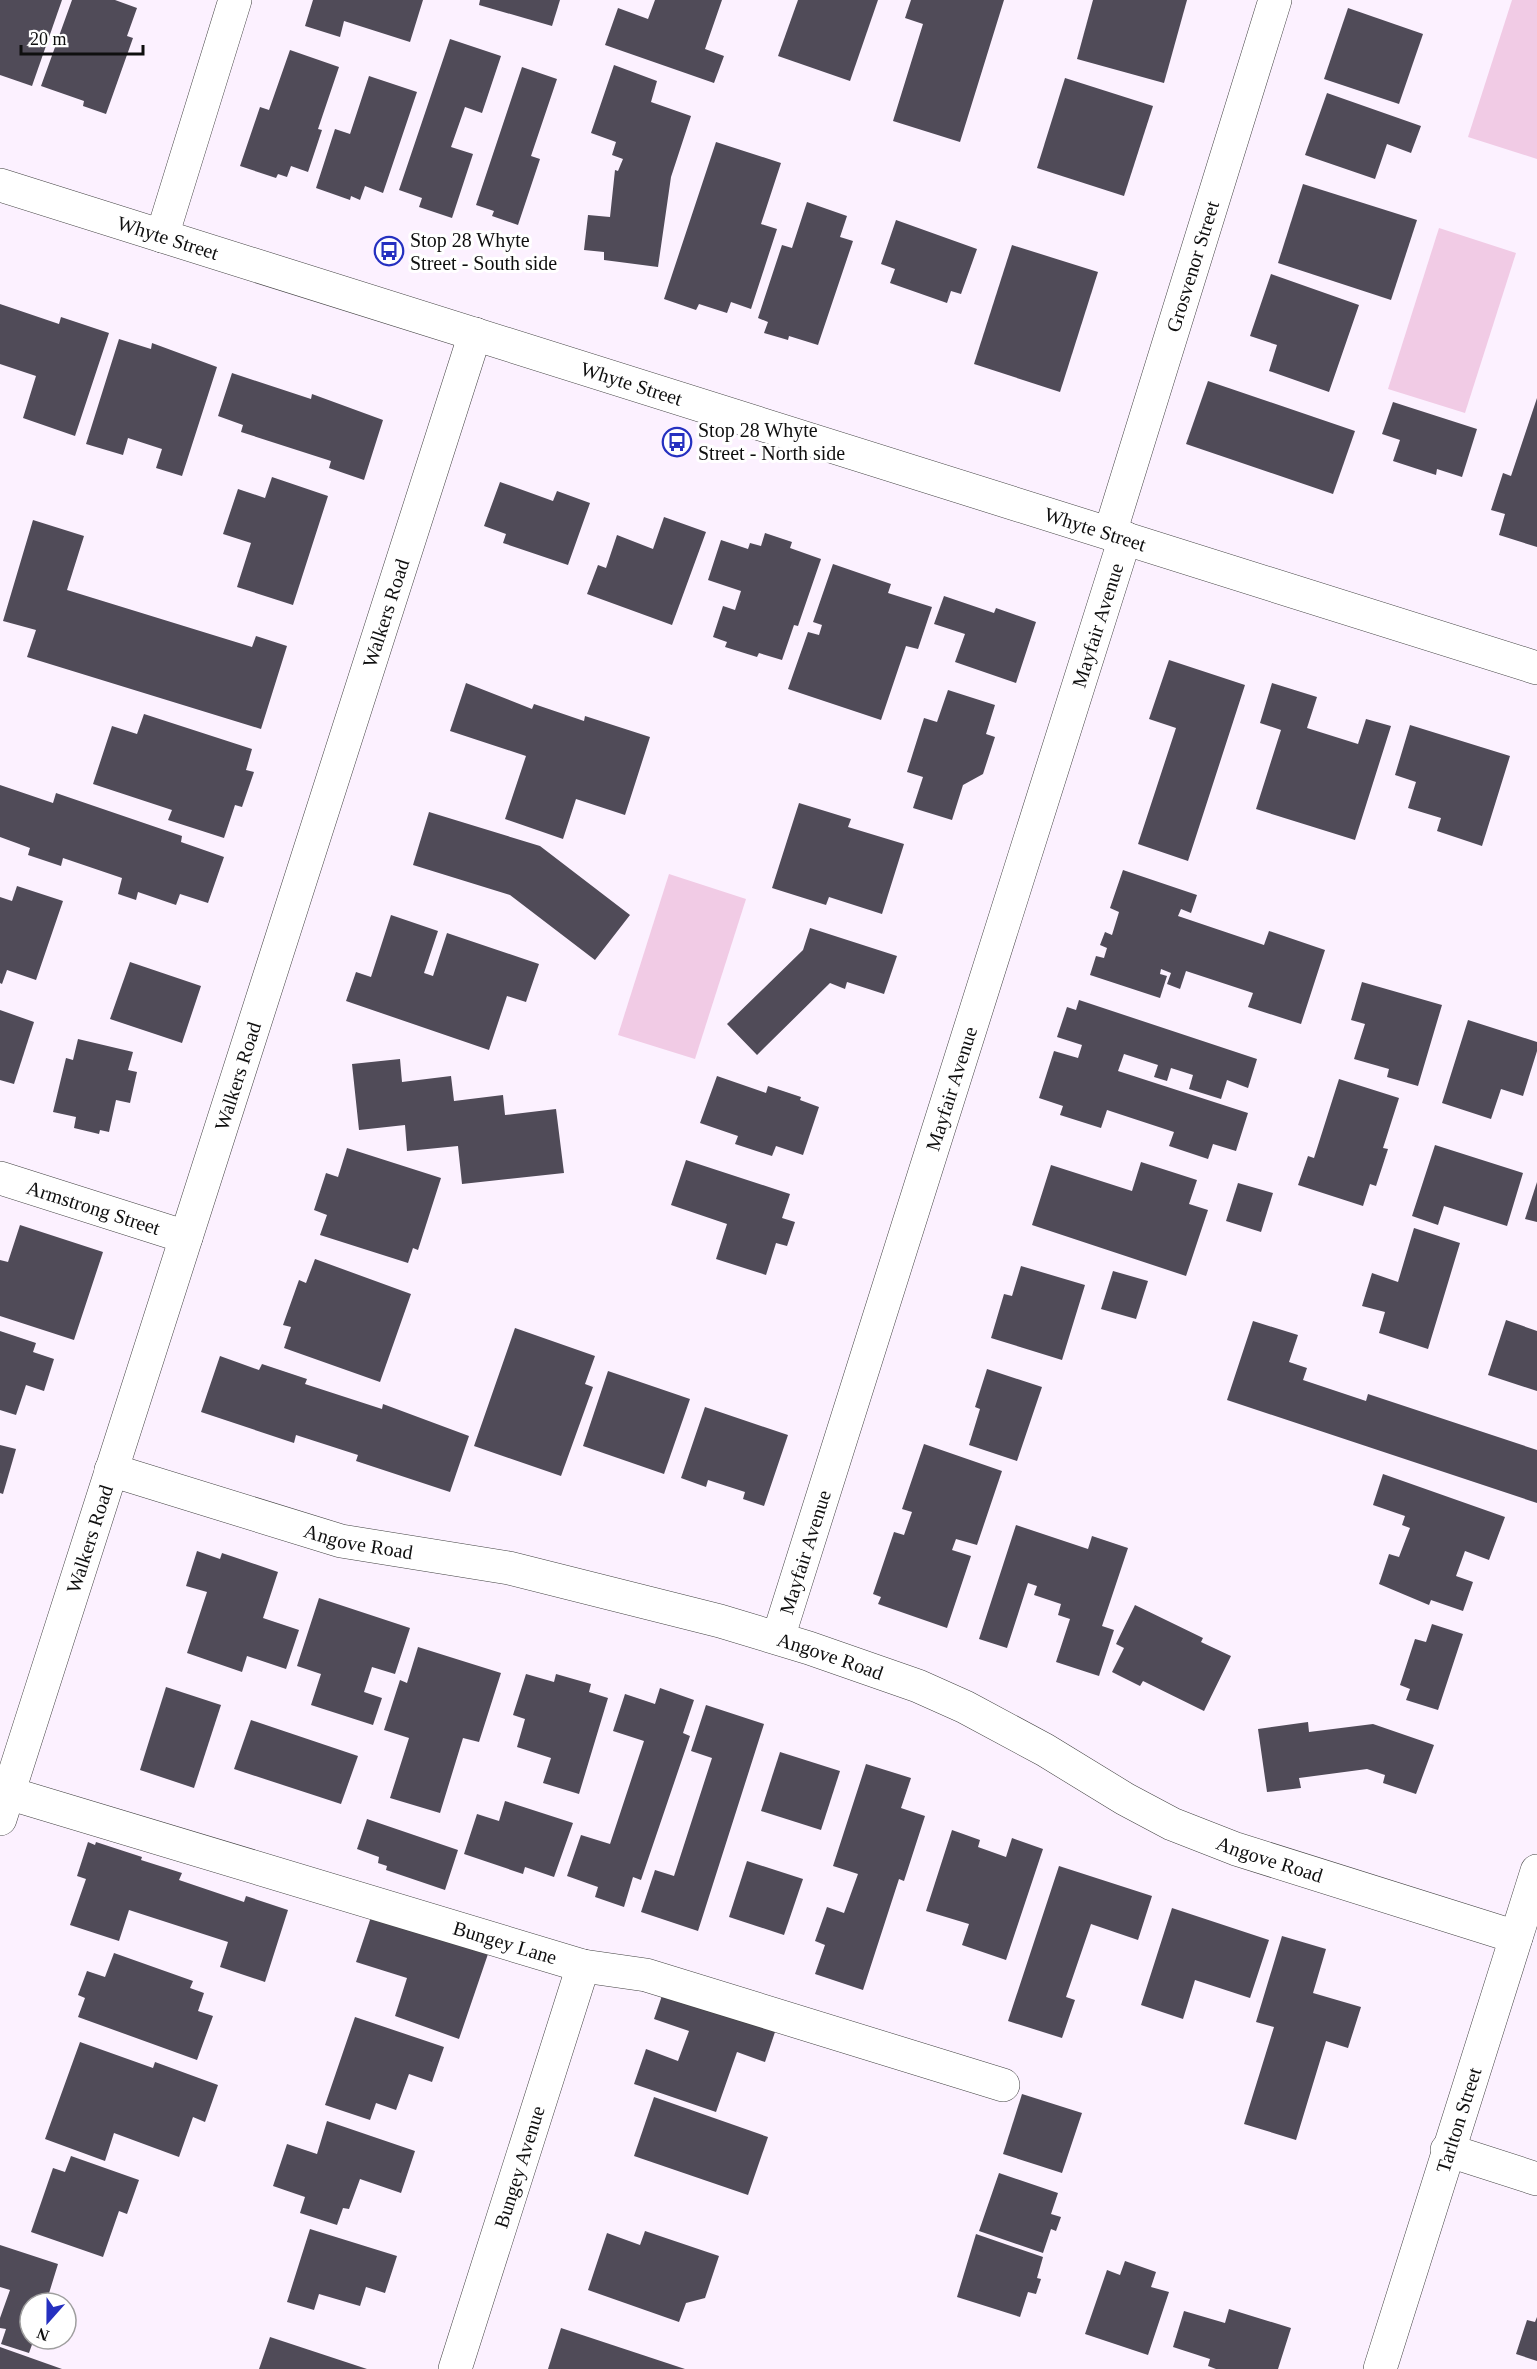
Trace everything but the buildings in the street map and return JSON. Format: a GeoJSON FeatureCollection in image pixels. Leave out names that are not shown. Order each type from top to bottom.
{"type":"FeatureCollection","features":[{"type":"Feature","properties":{"kind":"street"},"geometry":{"type":"LineString","coordinates":[[162,236],[235,0]]}},
{"type":"Feature","properties":{"kind":"street","name":"Grosvenor Street"},"geometry":{"type":"LineString","coordinates":[[1117,536],[1275,0]]}},
{"type":"Feature","properties":{"kind":"street","name":"Whyte Street"},"geometry":{"type":"LineString","coordinates":[[0,185],[1537,668]]}},
{"type":"Feature","properties":{"kind":"street","name":"Walkers Road"},"geometry":{"type":"LineString","coordinates":[[4,1806],[475,334]]}},
{"type":"Feature","properties":{"kind":"street","name":"Mayfair Avenue"},"geometry":{"type":"LineString","coordinates":[[778,1638],[1117,536]]}},
{"type":"Feature","properties":{"kind":"street","name":"Armstrong Street"},"geometry":{"type":"LineString","coordinates":[[0,1178],[186,1237]]}},
{"type":"Feature","properties":{"kind":"street","name":"Angove Road"},"geometry":{"type":"LineString","coordinates":[[111,1470],[341,1541],[509,1568],[778,1638],[918,1686],[965,1707],[1035,1744],[1172,1824],[1236,1849],[1516,1937]]}},
{"type":"Feature","properties":{"kind":"street","name":"Bungey Lane"},"geometry":{"type":"LineString","coordinates":[[4,1806],[583,1966],[646,1975],[1003,2085]]}},
{"type":"Feature","properties":{"kind":"street","name":"Tarlton Street"},"geometry":{"type":"LineString","coordinates":[[1380,2369],[1447,2150],[1537,1871]]}},
{"type":"Feature","properties":{"kind":"street","name":"Bungey Avenue"},"geometry":{"type":"LineString","coordinates":[[455,2369],[583,1966]]}},
{"type":"Feature","properties":{"kind":"street"},"geometry":{"type":"LineString","coordinates":[[1447,2150],[1537,2179]]}},
{"type":"Feature","properties":{"kind":"shaded area"},"geometry":{"type":"Polygon","coordinates":[[[1512,0],[1537,0],[1537,159],[1468,137],[1512,0]]]}},
{"type":"Feature","properties":{"kind":"shaded area"},"geometry":{"type":"Polygon","coordinates":[[[1439,228],[1516,253],[1465,413],[1388,389],[1439,228]]]}},
{"type":"Feature","properties":{"kind":"shaded area"},"geometry":{"type":"Polygon","coordinates":[[[669,874],[746,899],[695,1059],[618,1035],[669,874]]]}},
{"type":"Feature","properties":{"kind":"place","name":"Stop 28 Whyte Street - South side"},"geometry":{"type":"Point","coordinates":[389,251]}},
{"type":"Feature","properties":{"kind":"place","name":"Stop 28 Whyte Street - North side"},"geometry":{"type":"Point","coordinates":[677,442]}}]}
